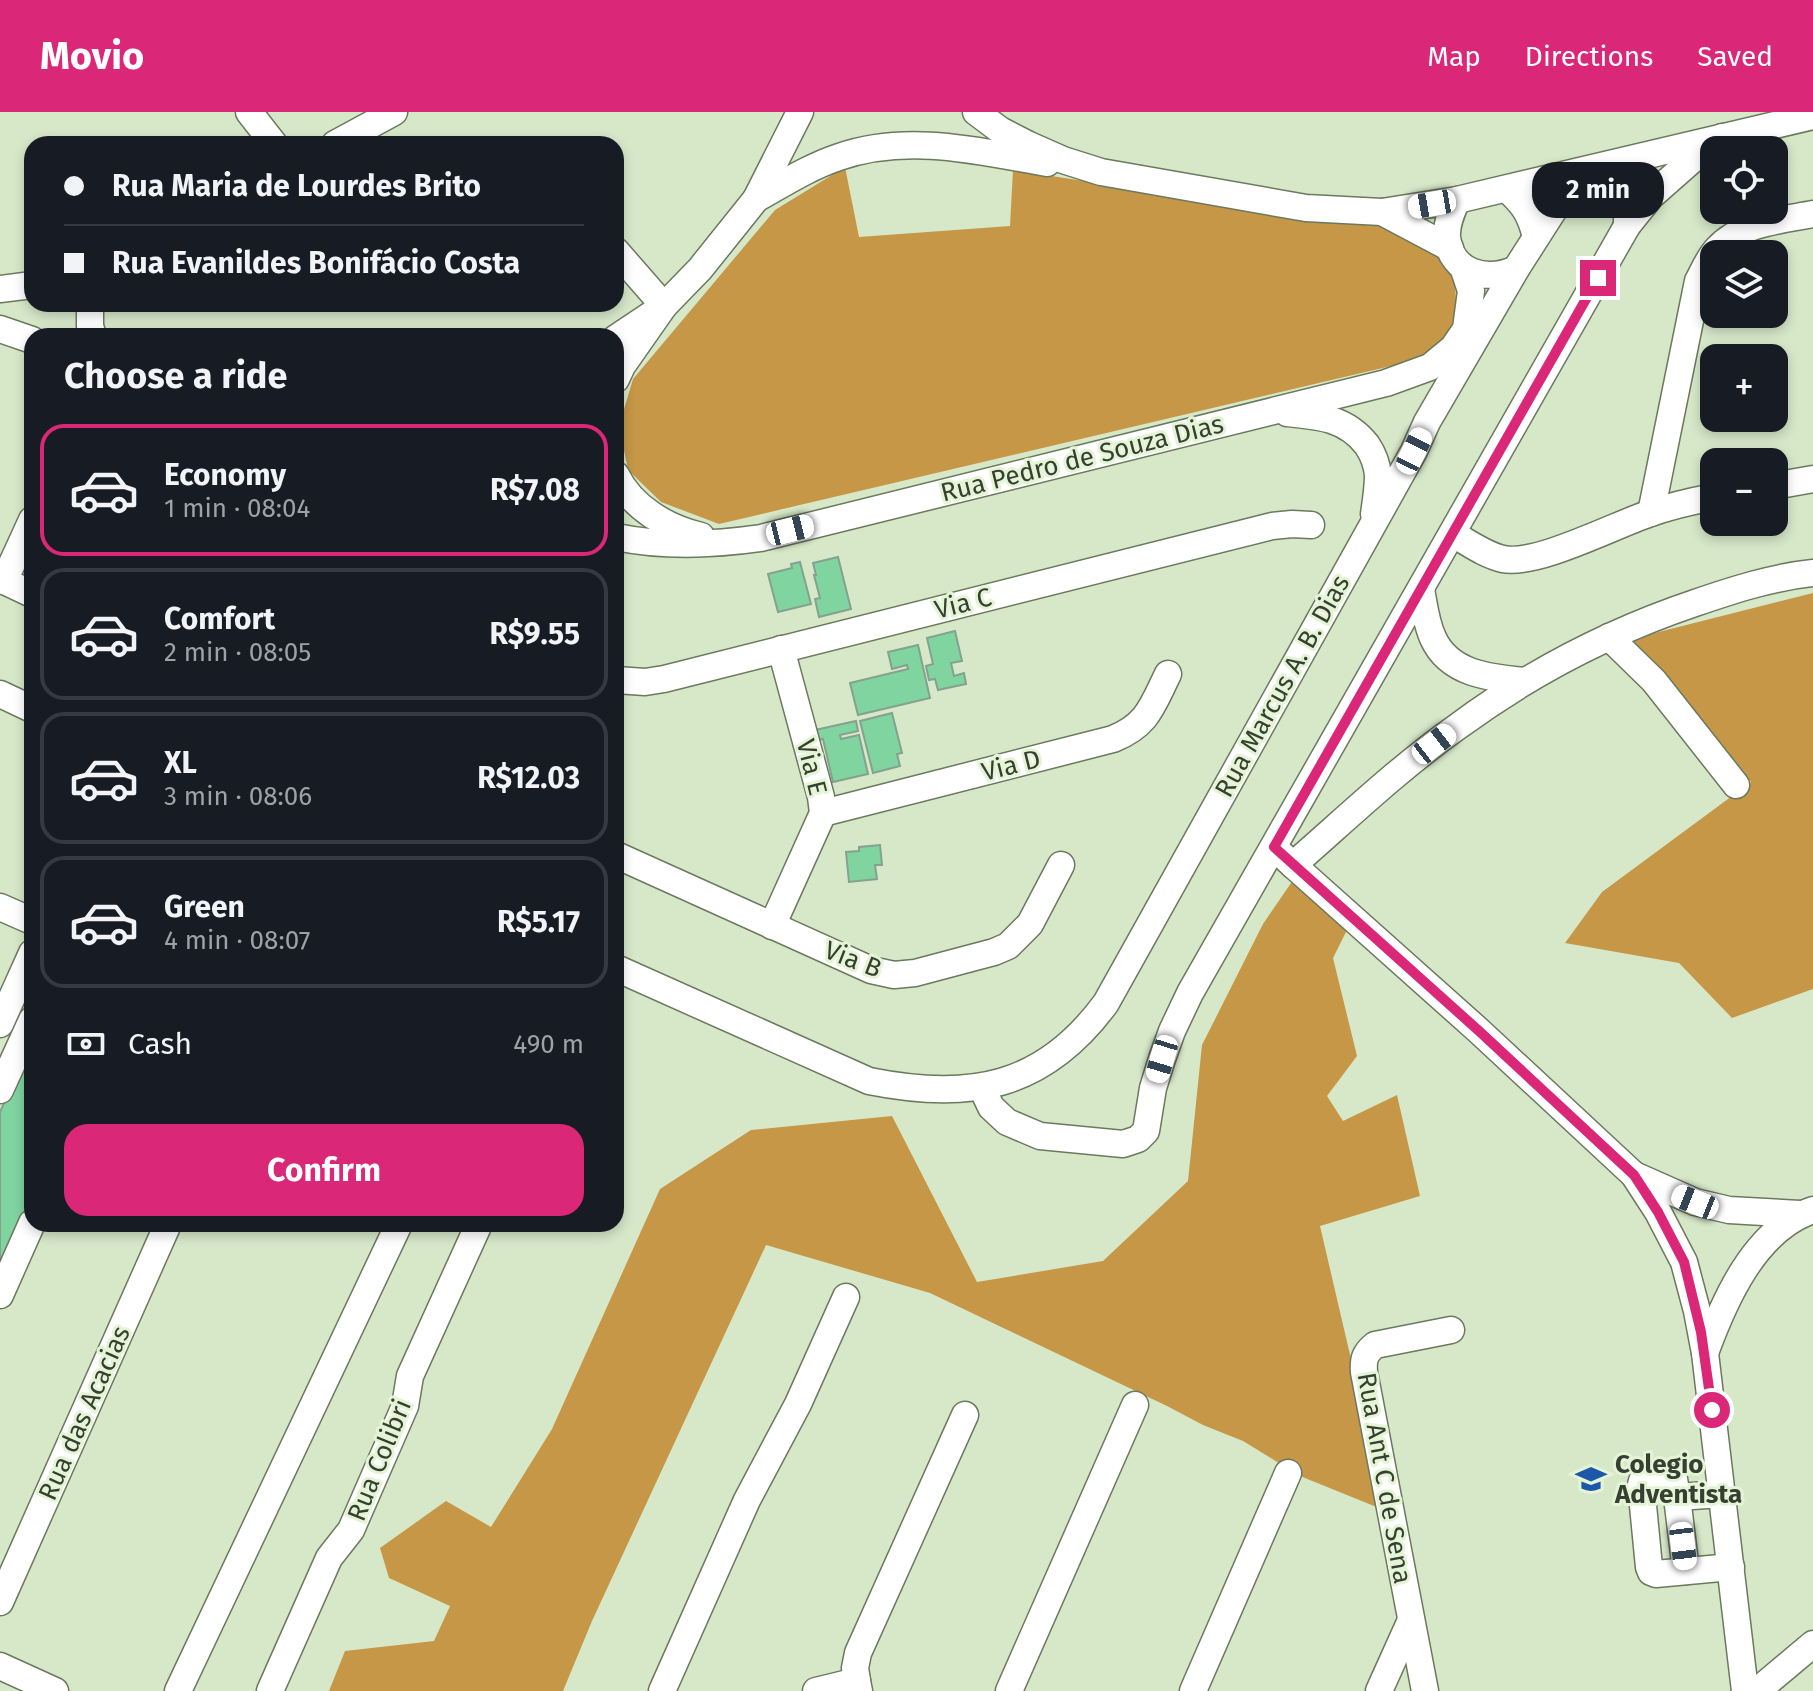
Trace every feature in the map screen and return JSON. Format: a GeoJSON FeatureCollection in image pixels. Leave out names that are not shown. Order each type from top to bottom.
{"type":"FeatureCollection","features":[{"type":"Feature","properties":{"kind":"street"},"geometry":{"type":"LineString","coordinates":[[249,112],[268,136]]}},
{"type":"Feature","properties":{"kind":"street"},"geometry":{"type":"LineString","coordinates":[[350,136],[394,112]]}},
{"type":"Feature","properties":{"kind":"street"},"geometry":{"type":"LineString","coordinates":[[624,363],[664,306],[700,269],[756,199],[800,112]]}},
{"type":"Feature","properties":{"kind":"street"},"geometry":{"type":"LineString","coordinates":[[976,112],[1000,130],[1029,145],[1101,172]]}},
{"type":"Feature","properties":{"kind":"street"},"geometry":{"type":"LineString","coordinates":[[1726,136],[1813,116]]}},
{"type":"Feature","properties":{"kind":"street"},"geometry":{"type":"LineString","coordinates":[[756,199],[805,171],[840,156],[879,147],[926,145],[956,147],[1306,208],[1382,212],[1457,200],[1700,142]]}},
{"type":"Feature","properties":{"kind":"street"},"geometry":{"type":"LineString","coordinates":[[1627,218],[1700,154]]}},
{"type":"Feature","properties":{"kind":"street"},"geometry":{"type":"LineString","coordinates":[[1646,155],[1651,196]]}},
{"type":"Feature","properties":{"kind":"street"},"geometry":{"type":"LineString","coordinates":[[982,1088],[991,1107],[1007,1122],[1040,1136],[1123,1144],[1138,1139],[1146,1131],[1153,1088],[1172,1031],[1190,993],[1453,534],[1627,218],[1646,155]]}},
{"type":"Feature","properties":{"kind":"street"},"geometry":{"type":"LineString","coordinates":[[1582,171],[1615,195],[1627,218]]}},
{"type":"Feature","properties":{"kind":"street","name":"Rua Marcus A. B. Dias"},"geometry":{"type":"LineString","coordinates":[[624,972],[869,1081],[899,1087],[931,1090],[982,1088],[1013,1079],[1043,1064],[1070,1044],[1106,1003],[1414,451],[1427,422],[1516,269],[1582,171]]}},
{"type":"Feature","properties":{"kind":"street"},"geometry":{"type":"LineString","coordinates":[[1507,189],[1526,208],[1536,237]]}},
{"type":"Feature","properties":{"kind":"street"},"geometry":{"type":"LineString","coordinates":[[1457,200],[1447,237],[1457,257]]}},
{"type":"Feature","properties":{"kind":"street"},"geometry":{"type":"LineString","coordinates":[[1382,212],[1457,257],[1472,272],[1494,276],[1516,269]]}},
{"type":"Feature","properties":{"kind":"street"},"geometry":{"type":"LineString","coordinates":[[1651,513],[1698,281],[1707,263],[1718,247],[1735,235],[1759,225],[1813,214]]}},
{"type":"Feature","properties":{"kind":"street","name":"Rua Pedro de Souza Dias"},"geometry":{"type":"LineString","coordinates":[[624,538],[684,544],[761,538],[1382,384],[1430,367],[1453,348],[1466,329],[1471,291],[1457,257]]}},
{"type":"Feature","properties":{"kind":"street"},"geometry":{"type":"LineString","coordinates":[[624,260],[664,306]]}},
{"type":"Feature","properties":{"kind":"street"},"geometry":{"type":"LineString","coordinates":[[0,289],[24,286]]}},
{"type":"Feature","properties":{"kind":"street"},"geometry":{"type":"LineString","coordinates":[[624,333],[664,306]]}},
{"type":"Feature","properties":{"kind":"street"},"geometry":{"type":"LineString","coordinates":[[0,329],[24,337]]}},
{"type":"Feature","properties":{"kind":"street"},"geometry":{"type":"LineString","coordinates":[[1374,521],[1378,474],[1354,423],[1357,406],[1366,393],[1382,384],[1401,385],[1416,393],[1425,406],[1427,422]]}},
{"type":"Feature","properties":{"kind":"street"},"geometry":{"type":"LineString","coordinates":[[1266,412],[1331,419],[1381,457],[1393,459],[1414,451]]}},
{"type":"Feature","properties":{"kind":"street"},"geometry":{"type":"LineString","coordinates":[[1788,483],[1813,479]]}},
{"type":"Feature","properties":{"kind":"street"},"geometry":{"type":"LineString","coordinates":[[624,486],[638,505],[667,524],[690,534],[727,543]]}},
{"type":"Feature","properties":{"kind":"street"},"geometry":{"type":"LineString","coordinates":[[1453,534],[1488,554],[1519,560],[1541,556],[1651,513],[1700,500]]}},
{"type":"Feature","properties":{"kind":"street","name":"Via C"},"geometry":{"type":"LineString","coordinates":[[624,681],[664,679],[1272,526],[1311,525]]}},
{"type":"Feature","properties":{"kind":"street"},"geometry":{"type":"LineString","coordinates":[[24,536],[2,580],[24,590]]}},
{"type":"Feature","properties":{"kind":"street"},"geometry":{"type":"LineString","coordinates":[[1293,865],[1456,727],[1567,657],[1660,615],[1709,598],[1813,573]]}},
{"type":"Feature","properties":{"kind":"street"},"geometry":{"type":"LineString","coordinates":[[1421,589],[1433,640],[1447,658],[1470,672],[1525,681]]}},
{"type":"Feature","properties":{"kind":"street"},"geometry":{"type":"LineString","coordinates":[[1609,637],[1654,681],[1736,785]]}},
{"type":"Feature","properties":{"kind":"street","name":"Via E"},"geometry":{"type":"LineString","coordinates":[[772,926],[823,813],[781,649]]}},
{"type":"Feature","properties":{"kind":"street","name":"Via D"},"geometry":{"type":"LineString","coordinates":[[823,813],[1113,739],[1141,723],[1168,674]]}},
{"type":"Feature","properties":{"kind":"street"},"geometry":{"type":"LineString","coordinates":[[0,694],[24,705]]}},
{"type":"Feature","properties":{"kind":"street"},"geometry":{"type":"LineString","coordinates":[[1274,847],[1634,1175],[1658,1212],[1684,1262],[1705,1353],[1745,1691]]}},
{"type":"Feature","properties":{"kind":"street","name":"Via B"},"geometry":{"type":"LineString","coordinates":[[624,859],[871,970],[894,975],[915,973],[1008,946],[1030,924],[1061,865]]}},
{"type":"Feature","properties":{"kind":"street"},"geometry":{"type":"LineString","coordinates":[[0,907],[24,918]]}},
{"type":"Feature","properties":{"kind":"street"},"geometry":{"type":"LineString","coordinates":[[0,1024],[24,971]]}},
{"type":"Feature","properties":{"kind":"street"},"geometry":{"type":"LineString","coordinates":[[0,1090],[24,1038]]}},
{"type":"Feature","properties":{"kind":"street"},"geometry":{"type":"LineString","coordinates":[[1634,1175],[1695,1202],[1729,1210],[1806,1212]]}},
{"type":"Feature","properties":{"kind":"street"},"geometry":{"type":"LineString","coordinates":[[1705,1353],[1720,1313],[1754,1255],[1776,1232],[1806,1212]]}},
{"type":"Feature","properties":{"kind":"street"},"geometry":{"type":"LineString","coordinates":[[0,1295],[28,1232]]}},
{"type":"Feature","properties":{"kind":"street","name":"Rua das Acacias"},"geometry":{"type":"LineString","coordinates":[[0,1602],[164,1232]]}},
{"type":"Feature","properties":{"kind":"street"},"geometry":{"type":"LineString","coordinates":[[178,1691],[395,1232]]}},
{"type":"Feature","properties":{"kind":"street","name":"Rua Colibri"},"geometry":{"type":"LineString","coordinates":[[270,1691],[329,1558],[351,1530],[405,1406],[410,1376],[475,1232]]}},
{"type":"Feature","properties":{"kind":"street"},"geometry":{"type":"LineString","coordinates":[[662,1691],[747,1500],[792,1416],[846,1297]]}},
{"type":"Feature","properties":{"kind":"street","name":"Rua Ant C de Sena"},"geometry":{"type":"LineString","coordinates":[[1425,1691],[1363,1360],[1366,1352],[1375,1345],[1451,1330]]}},
{"type":"Feature","properties":{"kind":"street"},"geometry":{"type":"LineString","coordinates":[[1009,1691],[1135,1405]]}},
{"type":"Feature","properties":{"kind":"street"},"geometry":{"type":"LineString","coordinates":[[816,1691],[858,1686],[855,1668],[858,1653],[965,1415]]}},
{"type":"Feature","properties":{"kind":"street"},"geometry":{"type":"LineString","coordinates":[[1193,1691],[1288,1473]]}},
{"type":"Feature","properties":{"kind":"street"},"geometry":{"type":"LineString","coordinates":[[1686,1571],[1674,1479],[1642,1481],[1651,1572],[1656,1574],[1731,1567]]}},
{"type":"Feature","properties":{"kind":"street"},"geometry":{"type":"LineString","coordinates":[[1677,1497],[1722,1494]]}},
{"type":"Feature","properties":{"kind":"street"},"geometry":{"type":"LineString","coordinates":[[1379,1691],[1411,1620]]}},
{"type":"Feature","properties":{"kind":"street"},"geometry":{"type":"LineString","coordinates":[[1757,1691],[1813,1644]]}},
{"type":"Feature","properties":{"kind":"street"},"geometry":{"type":"LineString","coordinates":[[0,1666],[55,1691]]}},
{"type":"Feature","properties":{"kind":"shaded area"},"geometry":{"type":"Polygon","coordinates":[[[845,167],[859,237],[1010,226],[1013,170],[1396,229],[1435,253],[1455,280],[1457,327],[1425,358],[719,524],[661,502],[628,470],[624,450],[624,409],[633,379],[775,210],[845,167]]]}},
{"type":"Feature","properties":{"kind":"shaded area"},"geometry":{"type":"Polygon","coordinates":[[[1813,593],[1813,989],[1732,1018],[1679,963],[1565,943],[1602,892],[1751,782],[1631,639],[1813,593]]]}},
{"type":"Feature","properties":{"kind":"shaded area"},"geometry":{"type":"Polygon","coordinates":[[[1302,867],[1351,922],[1333,958],[1357,1056],[1327,1096],[1343,1121],[1397,1095],[1420,1196],[1320,1226],[1351,1359],[1379,1508],[1300,1476],[1243,1441],[1203,1425],[930,1293],[766,1245],[592,1621],[563,1691],[329,1691],[345,1651],[434,1641],[450,1606],[389,1578],[380,1548],[446,1501],[491,1527],[552,1429],[660,1189],[751,1130],[892,1116],[977,1282],[1103,1261],[1188,1181],[1202,1045],[1263,924],[1302,867]]]}},
{"type":"Feature","properties":{"kind":"building"},"geometry":{"type":"Polygon","coordinates":[[[838,557],[851,609],[819,617],[815,599],[820,598],[813,563],[838,557]]]}},
{"type":"Feature","properties":{"kind":"building"},"geometry":{"type":"Polygon","coordinates":[[[800,562],[811,604],[778,612],[768,574],[792,568],[791,564],[800,562]]]}},
{"type":"Feature","properties":{"kind":"building"},"geometry":{"type":"Polygon","coordinates":[[[955,631],[962,661],[951,663],[954,676],[964,673],[966,684],[938,690],[935,679],[929,680],[926,666],[933,664],[927,638],[955,631]]]}},
{"type":"Feature","properties":{"kind":"building"},"geometry":{"type":"Polygon","coordinates":[[[918,645],[930,698],[858,715],[850,683],[908,669],[907,665],[892,669],[888,652],[918,645]]]}},
{"type":"Feature","properties":{"kind":"building"},"geometry":{"type":"Polygon","coordinates":[[[892,713],[902,753],[897,754],[900,766],[873,773],[860,721],[892,713]]]}},
{"type":"Feature","properties":{"kind":"building"},"geometry":{"type":"Polygon","coordinates":[[[856,721],[858,731],[840,735],[841,739],[859,735],[868,774],[833,782],[823,739],[818,740],[815,730],[856,721]]]}},
{"type":"Feature","properties":{"kind":"building"},"geometry":{"type":"Polygon","coordinates":[[[880,845],[882,865],[875,865],[877,879],[849,882],[846,852],[880,845]]]}},
{"type":"Feature","properties":{"kind":"building"},"geometry":{"type":"Polygon","coordinates":[[[24,1057],[24,1224],[0,1280],[0,1112],[24,1057]]]}},
{"type":"Feature","properties":{"kind":"place","name":"Colegio Adventista"},"geometry":{"type":"Point","coordinates":[1591,1479]}},
{"type":"Feature","properties":{"kind":"route"},"geometry":{"type":"LineString","coordinates":[[1598,278],[1274,847],[1634,1175],[1684,1262],[1705,1353],[1712,1410]]}}]}
